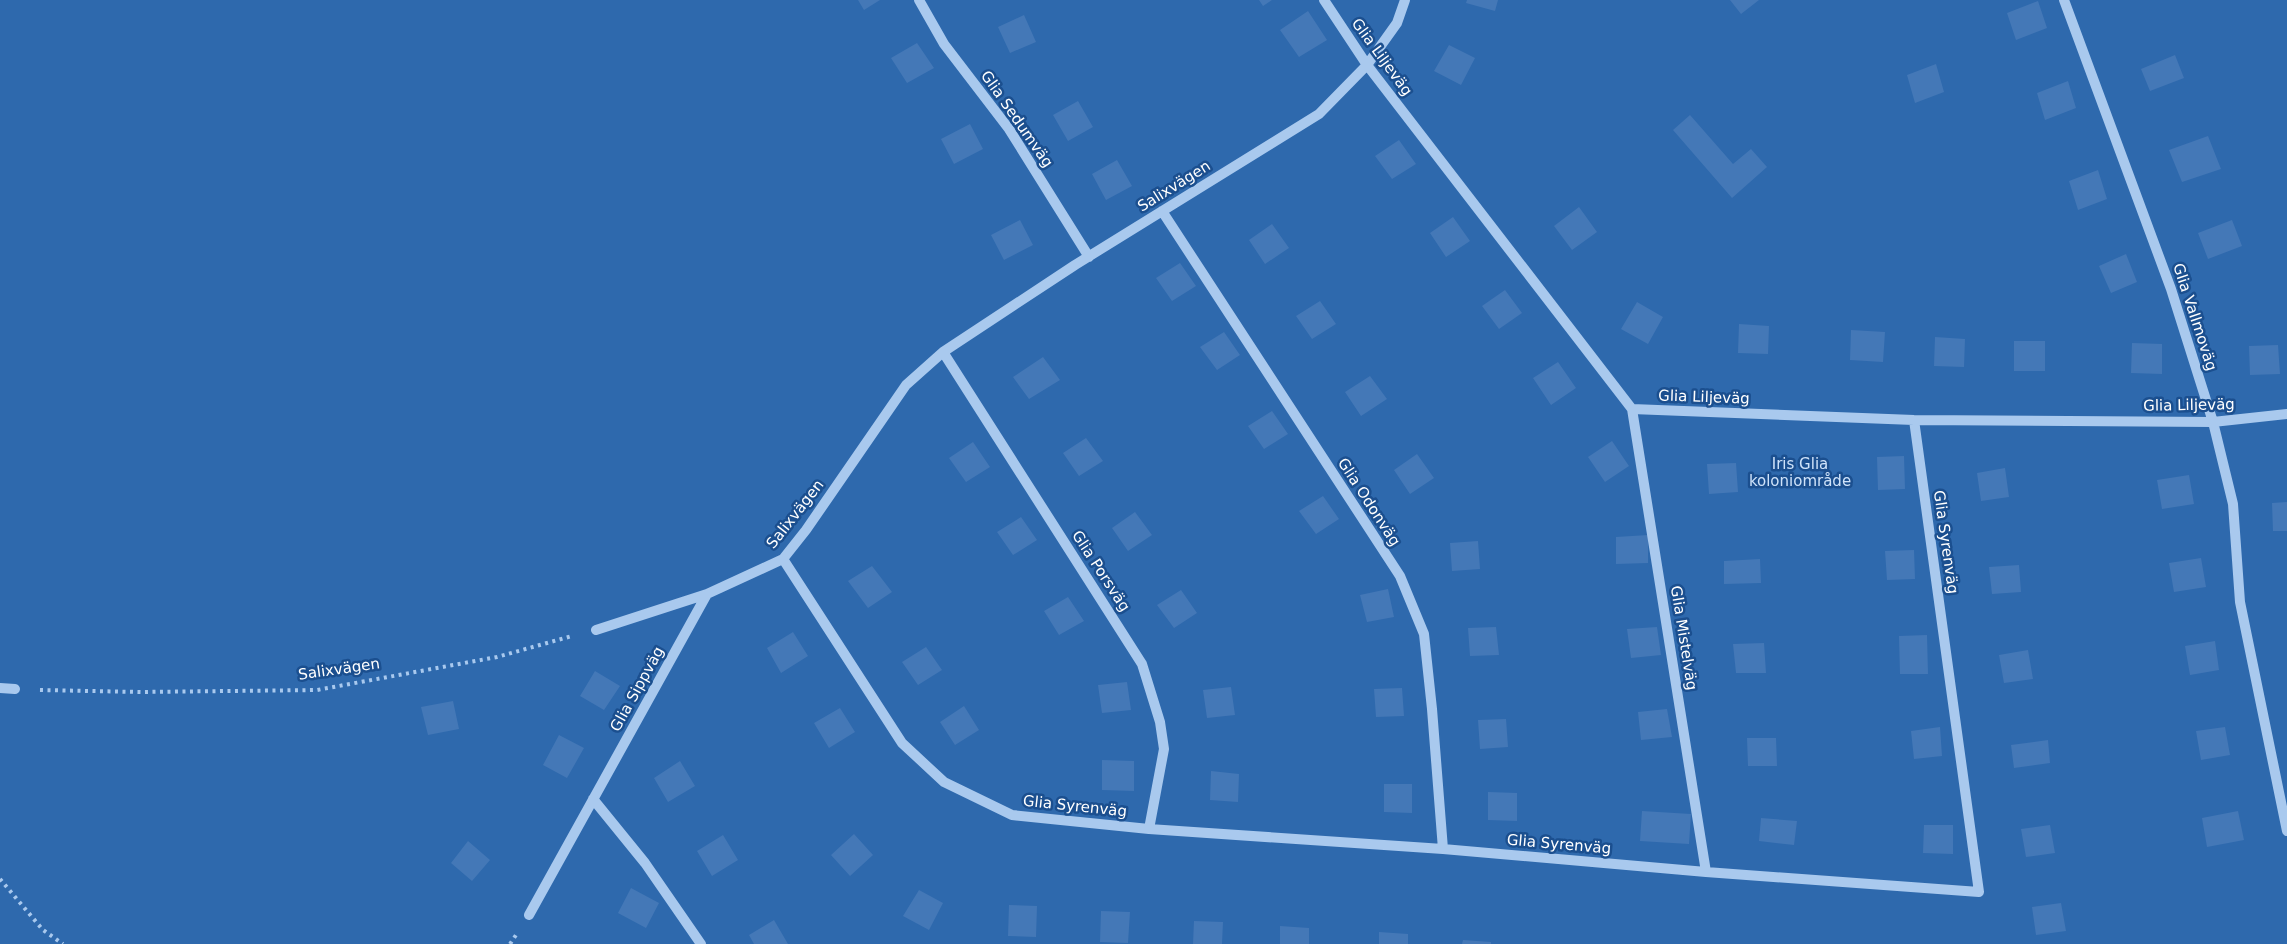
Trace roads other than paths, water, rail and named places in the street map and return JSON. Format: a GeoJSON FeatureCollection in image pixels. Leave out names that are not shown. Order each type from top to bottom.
{"type":"FeatureCollection","features":[{"type":"Feature","properties":{"kind":"street","name":"Glia Sedumväg"},"geometry":{"type":"LineString","coordinates":[[919,0],[944,44],[1009,129],[1089,257]]}},
{"type":"Feature","properties":{"kind":"street","name":"Glia Liljeväg"},"geometry":{"type":"LineString","coordinates":[[1324,0],[1367,65],[1632,409],[1914,420],[2213,422],[2287,414]]}},
{"type":"Feature","properties":{"kind":"street","name":"Salixvägen"},"geometry":{"type":"LineString","coordinates":[[596,630],[707,594],[783,559],[906,385],[943,352],[1089,257],[1318,114],[1367,65],[1397,23],[1404,0]]}},
{"type":"Feature","properties":{"kind":"street","name":"Glia Vallmoväg"},"geometry":{"type":"LineString","coordinates":[[2064,0],[2171,290],[2213,422],[2233,504],[2240,602],[2287,831]]}},
{"type":"Feature","properties":{"kind":"street","name":"Glia Odonväg"},"geometry":{"type":"LineString","coordinates":[[1162,211],[1400,576],[1424,634],[1443,849]]}},
{"type":"Feature","properties":{"kind":"street","name":"Glia Porsväg"},"geometry":{"type":"LineString","coordinates":[[943,352],[1142,664],[1160,722],[1164,749],[1149,829]]}},
{"type":"Feature","properties":{"kind":"street","name":"Glia Mistelväg"},"geometry":{"type":"LineString","coordinates":[[1632,409],[1706,872]]}},
{"type":"Feature","properties":{"kind":"street","name":"Glia Syrenväg"},"geometry":{"type":"LineString","coordinates":[[783,559],[902,742],[944,782],[1012,815],[1149,829],[1443,849],[1706,872],[1979,892],[1914,420]]}},
{"type":"Feature","properties":{"kind":"street","name":"Glia Sippväg"},"geometry":{"type":"LineString","coordinates":[[529,915],[707,594]]}},
{"type":"Feature","properties":{"kind":"street"},"geometry":{"type":"LineString","coordinates":[[0,688],[15,689]]}},
{"type":"Feature","properties":{"kind":"street"},"geometry":{"type":"LineString","coordinates":[[593,799],[645,863],[701,944]]}},
{"type":"Feature","properties":{"kind":"park label","name":"Iris Glia koloniområde"},"geometry":{"type":"Point","coordinates":[1800,472]}}]}
